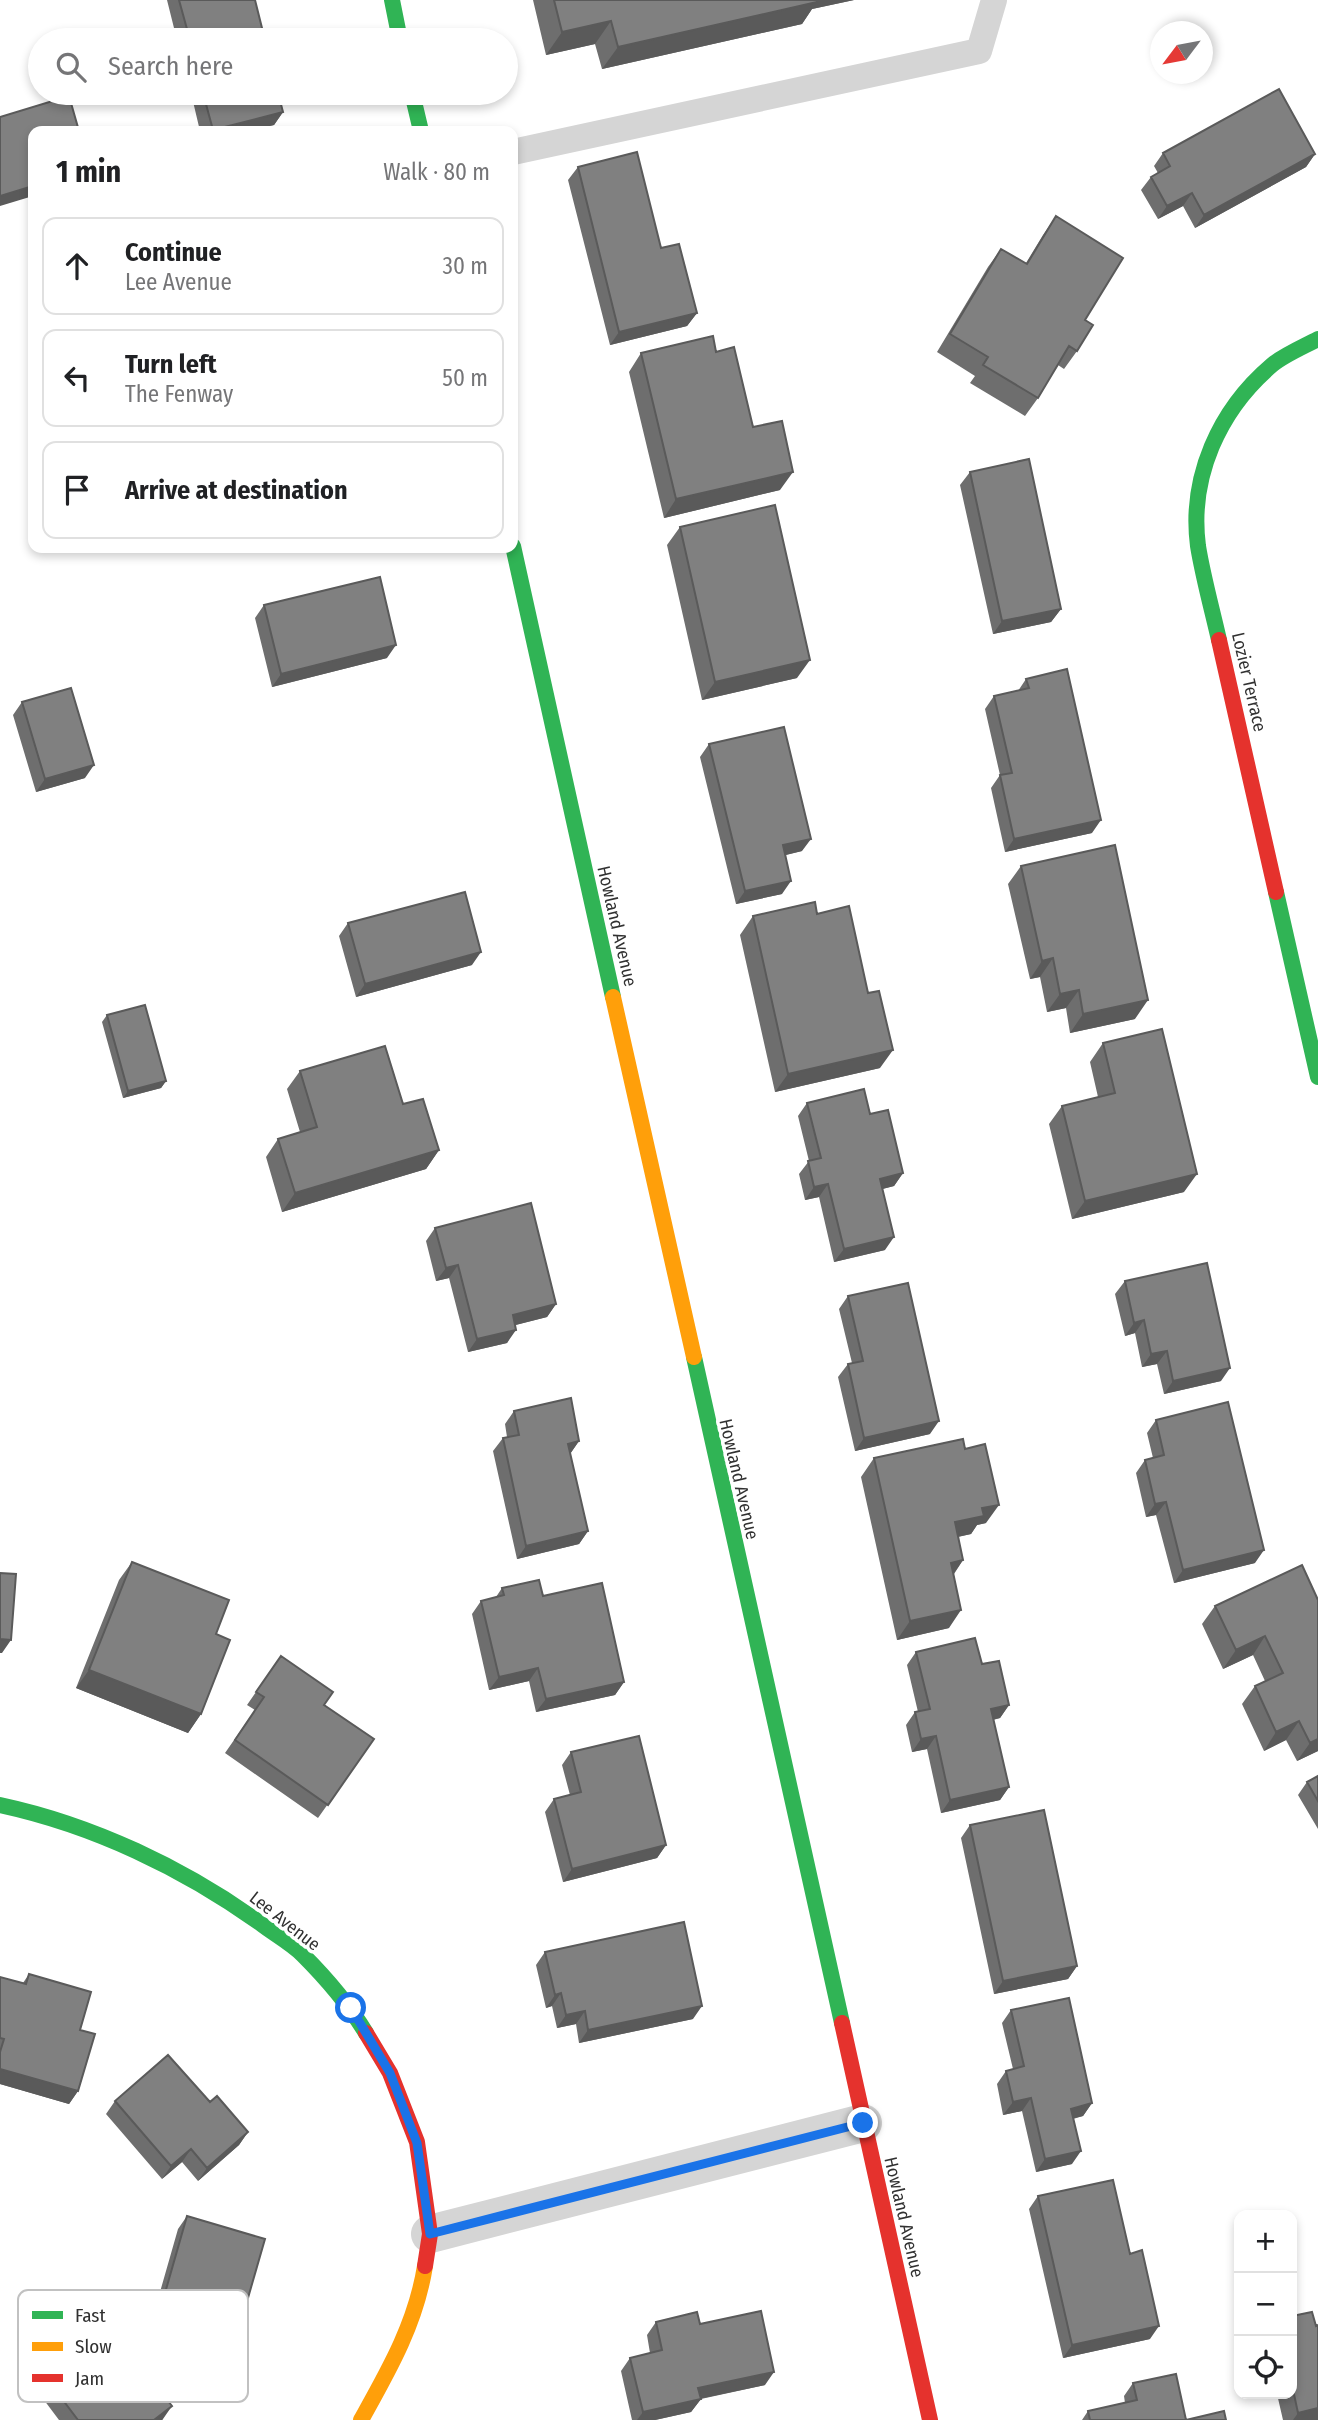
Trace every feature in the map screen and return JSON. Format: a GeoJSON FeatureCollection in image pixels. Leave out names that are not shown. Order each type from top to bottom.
{"type":"FeatureCollection","features":[{"type":"Feature","properties":{"kind":"street"},"geometry":{"type":"LineString","coordinates":[[392,0],[398,28]]}},
{"type":"Feature","properties":{"kind":"street"},"geometry":{"type":"LineString","coordinates":[[415,105],[420,126]]}},
{"type":"Feature","properties":{"kind":"street","name":"Lozier Terrace"},"geometry":{"type":"LineString","coordinates":[[1318,339],[1273,364],[1236,401],[1210,447],[1197,496],[1199,545],[1318,1077]]}},
{"type":"Feature","properties":{"kind":"street","name":"Howland Avenue"},"geometry":{"type":"LineString","coordinates":[[515,553],[930,2420]]}},
{"type":"Feature","properties":{"kind":"street","name":"Lee Avenue"},"geometry":{"type":"LineString","coordinates":[[0,1805],[32,1812],[128,1847],[219,1894],[300,1953],[351,2008],[390,2073],[417,2143],[430,2234],[421,2291],[400,2350],[361,2420]]}},
{"type":"Feature","properties":{"kind":"street"},"geometry":{"type":"LineString","coordinates":[[430,2234],[863,2123]]}},
{"type":"Feature","properties":{"kind":"lane"},"geometry":{"type":"LineString","coordinates":[[518,151],[979,51],[994,0]]}},
{"type":"Feature","properties":{"kind":"building"},"geometry":{"type":"Polygon","coordinates":[[[179,0],[255,0],[262,28],[187,28],[179,0]]]}},
{"type":"Feature","properties":{"kind":"building"},"geometry":{"type":"Polygon","coordinates":[[[554,0],[817,2],[618,47],[611,21],[562,32],[554,0]]]}},
{"type":"Feature","properties":{"kind":"building"},"geometry":{"type":"Polygon","coordinates":[[[1279,89],[1315,154],[1204,215],[1192,193],[1167,206],[1151,177],[1170,166],[1163,153],[1279,89]]]}},
{"type":"Feature","properties":{"kind":"building"},"geometry":{"type":"Polygon","coordinates":[[[39,105],[72,105],[78,126],[28,126],[28,188],[0,196],[0,117],[39,105]]]}},
{"type":"Feature","properties":{"kind":"building"},"geometry":{"type":"Polygon","coordinates":[[[206,105],[281,105],[283,112],[229,126],[212,126],[206,105]]]}},
{"type":"Feature","properties":{"kind":"building"},"geometry":{"type":"Polygon","coordinates":[[[637,152],[661,248],[679,244],[697,313],[619,332],[578,167],[637,152]]]}},
{"type":"Feature","properties":{"kind":"building"},"geometry":{"type":"Polygon","coordinates":[[[1056,216],[1123,258],[1085,320],[1093,325],[1077,351],[1069,346],[1038,398],[983,365],[988,357],[950,334],[1001,249],[1027,264],[1056,216]]]}},
{"type":"Feature","properties":{"kind":"building"},"geometry":{"type":"Polygon","coordinates":[[[713,336],[716,352],[734,347],[753,427],[782,421],[793,472],[676,499],[641,353],[713,336]]]}},
{"type":"Feature","properties":{"kind":"building"},"geometry":{"type":"Polygon","coordinates":[[[1029,459],[1061,609],[1002,621],[970,472],[1029,459]]]}},
{"type":"Feature","properties":{"kind":"building"},"geometry":{"type":"Polygon","coordinates":[[[775,505],[810,660],[715,682],[680,527],[775,505]]]}},
{"type":"Feature","properties":{"kind":"building"},"geometry":{"type":"Polygon","coordinates":[[[380,577],[396,645],[281,674],[264,605],[380,577]]]}},
{"type":"Feature","properties":{"kind":"building"},"geometry":{"type":"Polygon","coordinates":[[[1067,669],[1101,820],[1014,839],[1000,775],[1012,773],[994,696],[1029,688],[1026,679],[1067,669]]]}},
{"type":"Feature","properties":{"kind":"building"},"geometry":{"type":"Polygon","coordinates":[[[71,688],[94,765],[45,779],[22,702],[71,688]]]}},
{"type":"Feature","properties":{"kind":"building"},"geometry":{"type":"Polygon","coordinates":[[[784,727],[811,839],[783,845],[791,881],[745,891],[709,744],[784,727]]]}},
{"type":"Feature","properties":{"kind":"building"},"geometry":{"type":"Polygon","coordinates":[[[1115,845],[1148,1000],[1083,1014],[1079,990],[1060,994],[1053,958],[1042,961],[1021,866],[1115,845]]]}},
{"type":"Feature","properties":{"kind":"building"},"geometry":{"type":"Polygon","coordinates":[[[465,892],[481,952],[365,984],[348,923],[465,892]]]}},
{"type":"Feature","properties":{"kind":"building"},"geometry":{"type":"Polygon","coordinates":[[[815,902],[817,914],[849,906],[868,993],[879,991],[893,1050],[788,1074],[753,916],[815,902]]]}},
{"type":"Feature","properties":{"kind":"building"},"geometry":{"type":"Polygon","coordinates":[[[145,1005],[166,1081],[128,1091],[107,1015],[145,1005]]]}},
{"type":"Feature","properties":{"kind":"building"},"geometry":{"type":"Polygon","coordinates":[[[1162,1029],[1197,1174],[1085,1201],[1062,1106],[1115,1093],[1103,1043],[1162,1029]]]}},
{"type":"Feature","properties":{"kind":"building"},"geometry":{"type":"Polygon","coordinates":[[[385,1046],[403,1104],[423,1099],[439,1150],[295,1193],[278,1139],[317,1127],[300,1071],[385,1046]]]}},
{"type":"Feature","properties":{"kind":"building"},"geometry":{"type":"Polygon","coordinates":[[[864,1089],[870,1114],[888,1110],[903,1173],[880,1179],[894,1237],[844,1249],[828,1184],[814,1187],[808,1161],[821,1158],[807,1103],[864,1089]]]}},
{"type":"Feature","properties":{"kind":"building"},"geometry":{"type":"Polygon","coordinates":[[[531,1203],[556,1304],[513,1315],[516,1330],[477,1339],[458,1265],[446,1268],[435,1228],[531,1203]]]}},
{"type":"Feature","properties":{"kind":"building"},"geometry":{"type":"Polygon","coordinates":[[[1207,1263],[1230,1368],[1173,1381],[1167,1351],[1151,1354],[1144,1320],[1134,1323],[1125,1281],[1207,1263]]]}},
{"type":"Feature","properties":{"kind":"building"},"geometry":{"type":"Polygon","coordinates":[[[908,1283],[939,1421],[864,1438],[848,1364],[863,1361],[848,1296],[908,1283]]]}},
{"type":"Feature","properties":{"kind":"building"},"geometry":{"type":"Polygon","coordinates":[[[571,1398],[579,1441],[568,1444],[588,1531],[526,1546],[503,1438],[519,1435],[514,1411],[571,1398]]]}},
{"type":"Feature","properties":{"kind":"building"},"geometry":{"type":"Polygon","coordinates":[[[1228,1402],[1264,1550],[1183,1570],[1166,1502],[1155,1504],[1145,1460],[1164,1455],[1156,1420],[1228,1402]]]}},
{"type":"Feature","properties":{"kind":"building"},"geometry":{"type":"Polygon","coordinates":[[[963,1439],[965,1449],[985,1444],[999,1505],[982,1508],[984,1516],[955,1522],[963,1560],[951,1563],[961,1610],[910,1621],[874,1458],[963,1439]]]}},
{"type":"Feature","properties":{"kind":"building"},"geometry":{"type":"Polygon","coordinates":[[[132,1562],[229,1600],[216,1634],[230,1640],[201,1714],[89,1670],[132,1562]]]}},
{"type":"Feature","properties":{"kind":"building"},"geometry":{"type":"Polygon","coordinates":[[[1302,1565],[1318,1600],[1318,1739],[1310,1743],[1299,1721],[1276,1732],[1255,1686],[1283,1673],[1265,1636],[1236,1650],[1215,1606],[1302,1565]]]}},
{"type":"Feature","properties":{"kind":"building"},"geometry":{"type":"Polygon","coordinates":[[[0,1573],[16,1574],[11,1640],[0,1639],[0,1573]]]}},
{"type":"Feature","properties":{"kind":"building"},"geometry":{"type":"Polygon","coordinates":[[[539,1580],[543,1596],[602,1583],[624,1682],[546,1699],[538,1668],[499,1677],[481,1601],[504,1595],[502,1588],[539,1580]]]}},
{"type":"Feature","properties":{"kind":"building"},"geometry":{"type":"Polygon","coordinates":[[[975,1638],[982,1664],[999,1661],[1009,1705],[991,1709],[1009,1787],[950,1800],[936,1736],[921,1739],[915,1712],[930,1709],[916,1652],[975,1638]]]}},
{"type":"Feature","properties":{"kind":"building"},"geometry":{"type":"Polygon","coordinates":[[[281,1656],[333,1692],[324,1705],[374,1739],[328,1805],[235,1740],[264,1697],[256,1692],[281,1656]]]}},
{"type":"Feature","properties":{"kind":"building"},"geometry":{"type":"Polygon","coordinates":[[[639,1736],[666,1845],[572,1869],[554,1799],[581,1792],[571,1752],[639,1736]]]}},
{"type":"Feature","properties":{"kind":"building"},"geometry":{"type":"Polygon","coordinates":[[[1318,1776],[1318,1801],[1307,1782],[1318,1776]]]}},
{"type":"Feature","properties":{"kind":"building"},"geometry":{"type":"Polygon","coordinates":[[[1044,1810],[1077,1966],[1003,1981],[970,1825],[1044,1810]]]}},
{"type":"Feature","properties":{"kind":"building"},"geometry":{"type":"Polygon","coordinates":[[[684,1922],[702,2006],[588,2030],[585,2011],[566,2015],[561,1993],[555,1995],[545,1952],[684,1922]]]}},
{"type":"Feature","properties":{"kind":"building"},"geometry":{"type":"Polygon","coordinates":[[[29,1974],[91,1992],[80,2030],[95,2034],[78,2091],[0,2069],[0,2052],[4,2039],[0,2038],[0,1977],[26,1984],[29,1974]]]}},
{"type":"Feature","properties":{"kind":"building"},"geometry":{"type":"Polygon","coordinates":[[[1069,1998],[1092,2103],[1071,2109],[1081,2151],[1045,2159],[1031,2098],[1013,2102],[1006,2071],[1024,2066],[1011,2010],[1069,1998]]]}},
{"type":"Feature","properties":{"kind":"building"},"geometry":{"type":"Polygon","coordinates":[[[168,2055],[210,2102],[217,2096],[248,2132],[207,2168],[191,2149],[171,2166],[115,2101],[168,2055]]]}},
{"type":"Feature","properties":{"kind":"building"},"geometry":{"type":"Polygon","coordinates":[[[1113,2180],[1130,2254],[1142,2250],[1159,2326],[1072,2345],[1038,2196],[1113,2180]]]}},
{"type":"Feature","properties":{"kind":"building"},"geometry":{"type":"Polygon","coordinates":[[[187,2216],[265,2239],[248,2298],[248,2290],[166,2290],[187,2216]]]}},
{"type":"Feature","properties":{"kind":"building"},"geometry":{"type":"Polygon","coordinates":[[[761,2311],[774,2372],[698,2388],[701,2399],[643,2412],[630,2358],[662,2350],[656,2322],[697,2312],[700,2324],[761,2311]]]}},
{"type":"Feature","properties":{"kind":"building"},"geometry":{"type":"Polygon","coordinates":[[[1312,2312],[1316,2326],[1318,2325],[1318,2408],[1298,2413],[1295,2399],[1297,2315],[1312,2312]]]}},
{"type":"Feature","properties":{"kind":"building"},"geometry":{"type":"Polygon","coordinates":[[[1176,2374],[1186,2420],[1090,2420],[1088,2411],[1137,2400],[1133,2383],[1176,2374]]]}},
{"type":"Feature","properties":{"kind":"building"},"geometry":{"type":"Polygon","coordinates":[[[64,2402],[169,2402],[172,2406],[154,2420],[78,2420],[64,2402]]]}},
{"type":"Feature","properties":{"kind":"building"},"geometry":{"type":"Polygon","coordinates":[[[1224,2411],[1226,2420],[1186,2420],[1224,2411]]]}},
{"type":"Feature","properties":{"kind":"traffic: fast"},"geometry":{"type":"LineString","coordinates":[[392,0],[398,28]]}},
{"type":"Feature","properties":{"kind":"traffic: fast"},"geometry":{"type":"LineString","coordinates":[[415,105],[420,126]]}},
{"type":"Feature","properties":{"kind":"traffic: fast"},"geometry":{"type":"LineString","coordinates":[[1219,640],[1198,546],[1196,520],[1203,470],[1223,424],[1253,383],[1277,361],[1318,339]]}},
{"type":"Feature","properties":{"kind":"traffic: fast"},"geometry":{"type":"LineString","coordinates":[[515,553],[613,997]]}},
{"type":"Feature","properties":{"kind":"traffic: fast"},"geometry":{"type":"LineString","coordinates":[[1276,892],[1318,1077]]}},
{"type":"Feature","properties":{"kind":"traffic: fast"},"geometry":{"type":"LineString","coordinates":[[694,1357],[842,2023]]}},
{"type":"Feature","properties":{"kind":"traffic: fast"},"geometry":{"type":"LineString","coordinates":[[0,1805],[69,1824],[103,1837],[168,1867],[231,1903],[303,1955],[321,1973],[366,2033]]}},
{"type":"Feature","properties":{"kind":"traffic: slow"},"geometry":{"type":"LineString","coordinates":[[613,997],[694,1357]]}},
{"type":"Feature","properties":{"kind":"traffic: slow"},"geometry":{"type":"LineString","coordinates":[[361,2420],[408,2327],[425,2266]]}},
{"type":"Feature","properties":{"kind":"traffic: jam"},"geometry":{"type":"LineString","coordinates":[[1219,640],[1276,892]]}},
{"type":"Feature","properties":{"kind":"traffic: jam"},"geometry":{"type":"LineString","coordinates":[[842,2023],[930,2420]]}},
{"type":"Feature","properties":{"kind":"traffic: jam"},"geometry":{"type":"LineString","coordinates":[[366,2033],[390,2073],[417,2142],[430,2234],[425,2266]]}},
{"type":"Feature","properties":{"kind":"route"},"geometry":{"type":"LineString","coordinates":[[351,2008],[390,2073],[417,2143],[430,2234],[863,2123]]}}]}
